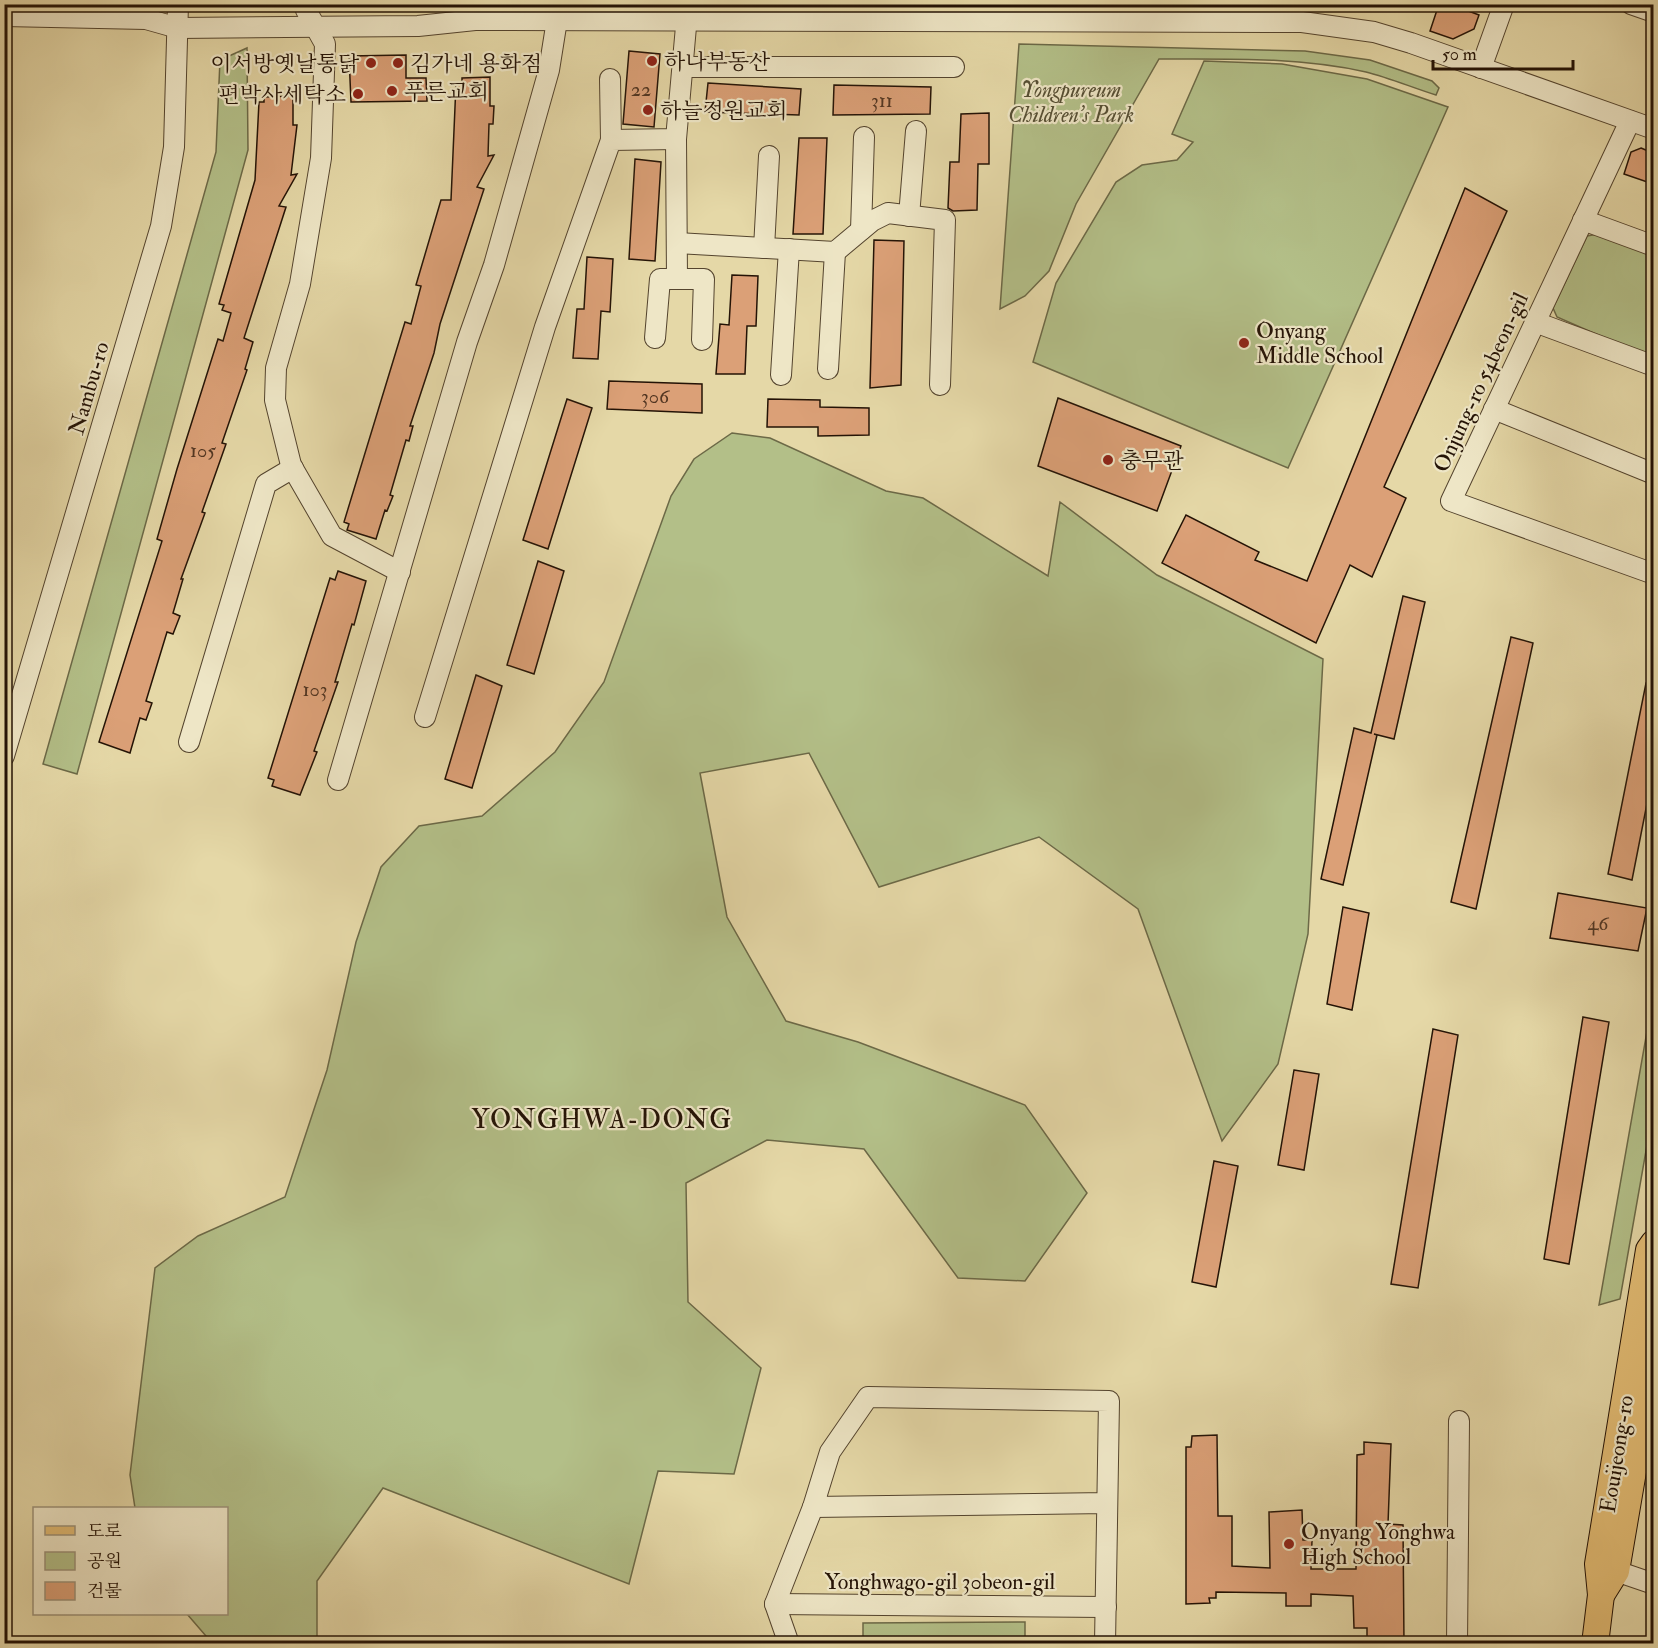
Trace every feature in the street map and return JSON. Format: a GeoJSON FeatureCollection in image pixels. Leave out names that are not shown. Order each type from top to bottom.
{"type":"FeatureCollection","features":[{"type":"Feature","properties":{"kind":"main road","name":"Eouijeong-ro"},"geometry":{"type":"LineString","coordinates":[[1595,1644],[1601,1595],[1598,1564],[1649,1250],[1653,1243]]}},
{"type":"Feature","properties":{"kind":"main road","name":"Eouijeong-ro"},"geometry":{"type":"LineString","coordinates":[[1601,1595],[1616,1570],[1653,1348]]}},
{"type":"Feature","properties":{"kind":"street","name":"Nambu-ro"},"geometry":{"type":"LineString","coordinates":[[4,756],[160,226],[174,147],[178,4]]}},
{"type":"Feature","properties":{"kind":"street"},"geometry":{"type":"LineString","coordinates":[[306,4],[306,10],[325,47],[321,158],[300,284],[276,368],[275,400],[292,468],[332,536],[400,572]]}},
{"type":"Feature","properties":{"kind":"street"},"geometry":{"type":"LineString","coordinates":[[1481,68],[1504,4]]}},
{"type":"Feature","properties":{"kind":"street"},"geometry":{"type":"LineString","coordinates":[[1631,4],[1653,12]]}},
{"type":"Feature","properties":{"kind":"street"},"geometry":{"type":"LineString","coordinates":[[4,16],[46,11],[146,19],[178,28],[418,26],[475,20],[556,20],[688,12],[1236,13],[1337,25],[1411,43],[1653,129]]}},
{"type":"Feature","properties":{"kind":"street"},"geometry":{"type":"LineString","coordinates":[[677,279],[676,139],[688,12]]}},
{"type":"Feature","properties":{"kind":"street"},"geometry":{"type":"LineString","coordinates":[[338,780],[467,342],[497,253],[549,70],[556,20]]}},
{"type":"Feature","properties":{"kind":"street"},"geometry":{"type":"LineString","coordinates":[[684,67],[954,67]]}},
{"type":"Feature","properties":{"kind":"street"},"geometry":{"type":"LineString","coordinates":[[425,717],[545,327],[611,140],[610,79]]}},
{"type":"Feature","properties":{"kind":"street","name":"Onjung-ro 54beon-gil"},"geometry":{"type":"LineString","coordinates":[[1630,121],[1450,501],[1653,574]]}},
{"type":"Feature","properties":{"kind":"street"},"geometry":{"type":"LineString","coordinates":[[909,216],[916,131]]}},
{"type":"Feature","properties":{"kind":"street"},"geometry":{"type":"LineString","coordinates":[[861,230],[864,137]]}},
{"type":"Feature","properties":{"kind":"street"},"geometry":{"type":"LineString","coordinates":[[611,140],[676,139]]}},
{"type":"Feature","properties":{"kind":"street"},"geometry":{"type":"LineString","coordinates":[[764,248],[769,156]]}},
{"type":"Feature","properties":{"kind":"street"},"geometry":{"type":"LineString","coordinates":[[677,243],[835,252],[861,230],[888,213],[945,220],[940,385]]}},
{"type":"Feature","properties":{"kind":"street"},"geometry":{"type":"LineString","coordinates":[[1583,220],[1653,246]]}},
{"type":"Feature","properties":{"kind":"street"},"geometry":{"type":"LineString","coordinates":[[781,375],[789,249]]}},
{"type":"Feature","properties":{"kind":"street"},"geometry":{"type":"LineString","coordinates":[[828,369],[835,252]]}},
{"type":"Feature","properties":{"kind":"street"},"geometry":{"type":"LineString","coordinates":[[655,338],[660,279],[704,279],[702,340]]}},
{"type":"Feature","properties":{"kind":"street"},"geometry":{"type":"LineString","coordinates":[[1535,322],[1653,366]]}},
{"type":"Feature","properties":{"kind":"street"},"geometry":{"type":"LineString","coordinates":[[1494,409],[1653,474]]}},
{"type":"Feature","properties":{"kind":"street"},"geometry":{"type":"LineString","coordinates":[[189,742],[266,484],[292,468]]}},
{"type":"Feature","properties":{"kind":"street","name":"Yonghwago-gil 30beon-gil"},"geometry":{"type":"LineString","coordinates":[[1106,1606],[775,1604],[813,1507],[830,1452],[868,1397],[1109,1401],[1107,1503]]}},
{"type":"Feature","properties":{"kind":"street"},"geometry":{"type":"LineString","coordinates":[[1457,1644],[1460,1421]]}},
{"type":"Feature","properties":{"kind":"street"},"geometry":{"type":"LineString","coordinates":[[813,1507],[1107,1503],[1105,1644]]}},
{"type":"Feature","properties":{"kind":"street"},"geometry":{"type":"LineString","coordinates":[[1616,1570],[1653,1584]]}},
{"type":"Feature","properties":{"kind":"street"},"geometry":{"type":"LineString","coordinates":[[775,1604],[789,1644]]}},
{"type":"Feature","properties":{"kind":"green space","name":"Yongpureum Children's Park"},"geometry":{"type":"Polygon","coordinates":[[[1019,44],[1305,51],[1370,60],[1432,81],[1439,88],[1436,95],[1366,72],[1289,61],[1159,59],[1076,204],[1049,271],[1025,296],[1000,309],[1019,44]]]}},
{"type":"Feature","properties":{"kind":"green space"},"geometry":{"type":"Polygon","coordinates":[[[247,48],[248,150],[77,774],[43,764],[216,152],[220,60],[247,48]]]}},
{"type":"Feature","properties":{"kind":"green space"},"geometry":{"type":"Polygon","coordinates":[[[1204,61],[1282,64],[1367,79],[1448,107],[1288,468],[1033,362],[1056,283],[1116,182],[1142,165],[1177,160],[1193,142],[1172,134],[1204,61]]]}},
{"type":"Feature","properties":{"kind":"green space"},"geometry":{"type":"Polygon","coordinates":[[[1598,234],[1653,255],[1653,359],[1557,317],[1553,308],[1587,236],[1598,234]]]}},
{"type":"Feature","properties":{"kind":"green space"},"geometry":{"type":"Polygon","coordinates":[[[732,433],[770,438],[886,491],[923,498],[1048,576],[1060,502],[1157,575],[1323,659],[1308,934],[1278,1064],[1222,1141],[1138,909],[1039,837],[879,887],[809,753],[700,773],[727,917],[786,1021],[858,1042],[1025,1105],[1087,1193],[1025,1281],[958,1278],[864,1149],[767,1140],[686,1183],[688,1302],[761,1368],[734,1474],[658,1471],[629,1584],[383,1488],[317,1581],[317,1643],[212,1643],[188,1615],[228,1615],[228,1507],[135,1507],[130,1475],[155,1268],[198,1236],[285,1197],[327,1070],[356,942],[381,867],[419,826],[482,816],[555,752],[604,682],[671,496],[694,459],[732,433]]]}},
{"type":"Feature","properties":{"kind":"green space"},"geometry":{"type":"Polygon","coordinates":[[[1653,997],[1653,1111],[1620,1299],[1599,1305],[1653,997]]]}},
{"type":"Feature","properties":{"kind":"green space"},"geometry":{"type":"Polygon","coordinates":[[[1025,1622],[1025,1643],[863,1643],[863,1623],[1025,1622]]]}},
{"type":"Feature","properties":{"kind":"green space"},"geometry":{"type":"Polygon","coordinates":[[[1141,1640],[1312,1643],[1141,1644],[1141,1640]]]}},
{"type":"Feature","properties":{"kind":"building"},"geometry":{"type":"Polygon","coordinates":[[[1439,4],[1450,4],[1479,15],[1474,29],[1453,39],[1430,31],[1439,4]]]}},
{"type":"Feature","properties":{"kind":"building"},"geometry":{"type":"Polygon","coordinates":[[[629,51],[660,54],[654,127],[623,124],[629,51]]]}},
{"type":"Feature","properties":{"kind":"building"},"geometry":{"type":"Polygon","coordinates":[[[406,55],[406,78],[426,78],[427,101],[351,102],[349,56],[406,55]]]}},
{"type":"Feature","properties":{"kind":"building"},"geometry":{"type":"Polygon","coordinates":[[[490,77],[490,106],[494,106],[493,124],[489,124],[488,156],[494,155],[477,187],[484,189],[440,324],[434,353],[410,426],[413,426],[409,441],[406,440],[390,495],[393,496],[387,511],[385,510],[376,539],[347,530],[349,524],[344,522],[405,322],[411,324],[421,286],[416,285],[441,200],[451,200],[456,84],[462,83],[462,78],[490,77]]]}},
{"type":"Feature","properties":{"kind":"building"},"geometry":{"type":"Polygon","coordinates":[[[708,83],[801,89],[799,115],[705,112],[708,83]]]}},
{"type":"Feature","properties":{"kind":"building"},"geometry":{"type":"Polygon","coordinates":[[[834,85],[931,87],[930,114],[833,115],[834,85]]]}},
{"type":"Feature","properties":{"kind":"building"},"geometry":{"type":"Polygon","coordinates":[[[293,96],[293,125],[297,125],[291,175],[297,174],[279,206],[286,207],[244,338],[253,342],[245,369],[247,370],[222,443],[226,444],[202,512],[205,513],[181,579],[183,579],[173,613],[180,616],[173,634],[167,632],[146,701],[152,703],[146,720],[140,718],[130,753],[99,742],[162,541],[157,539],[177,469],[218,339],[223,341],[231,313],[222,310],[224,305],[219,304],[255,180],[259,102],[264,102],[264,97],[293,96]]]}},
{"type":"Feature","properties":{"kind":"building"},"geometry":{"type":"Polygon","coordinates":[[[989,113],[989,164],[978,164],[977,210],[953,211],[948,208],[950,162],[959,162],[961,114],[989,113]]]}},
{"type":"Feature","properties":{"kind":"building"},"geometry":{"type":"Polygon","coordinates":[[[799,138],[827,138],[823,234],[793,234],[799,138]]]}},
{"type":"Feature","properties":{"kind":"building"},"geometry":{"type":"Polygon","coordinates":[[[1641,148],[1653,153],[1653,184],[1624,174],[1631,152],[1641,148]]]}},
{"type":"Feature","properties":{"kind":"building"},"geometry":{"type":"Polygon","coordinates":[[[635,159],[661,162],[655,261],[629,259],[635,159]]]}},
{"type":"Feature","properties":{"kind":"building"},"geometry":{"type":"Polygon","coordinates":[[[1465,188],[1507,211],[1384,487],[1406,498],[1372,577],[1350,565],[1316,643],[1162,563],[1186,515],[1259,552],[1255,560],[1307,581],[1465,188]]]}},
{"type":"Feature","properties":{"kind":"building"},"geometry":{"type":"Polygon","coordinates":[[[874,240],[904,241],[901,385],[870,388],[874,240]]]}},
{"type":"Feature","properties":{"kind":"building"},"geometry":{"type":"Polygon","coordinates":[[[587,257],[613,259],[610,312],[601,311],[598,359],[573,358],[577,309],[584,309],[587,257]]]}},
{"type":"Feature","properties":{"kind":"building"},"geometry":{"type":"Polygon","coordinates":[[[732,275],[758,276],[756,326],[747,326],[745,374],[716,374],[720,324],[729,325],[732,275]]]}},
{"type":"Feature","properties":{"kind":"building"},"geometry":{"type":"Polygon","coordinates":[[[609,381],[702,384],[702,413],[607,409],[609,381]]]}},
{"type":"Feature","properties":{"kind":"building","name":"충무관"},"geometry":{"type":"Polygon","coordinates":[[[1058,398],[1181,446],[1157,511],[1038,466],[1058,398]]]}},
{"type":"Feature","properties":{"kind":"building"},"geometry":{"type":"Polygon","coordinates":[[[567,399],[592,408],[548,549],[523,540],[567,399]]]}},
{"type":"Feature","properties":{"kind":"building"},"geometry":{"type":"Polygon","coordinates":[[[768,399],[820,400],[820,407],[869,408],[869,435],[818,436],[818,427],[767,427],[768,399]]]}},
{"type":"Feature","properties":{"kind":"building"},"geometry":{"type":"Polygon","coordinates":[[[538,561],[564,571],[534,674],[507,665],[538,561]]]}},
{"type":"Feature","properties":{"kind":"building"},"geometry":{"type":"Polygon","coordinates":[[[338,571],[366,581],[335,682],[338,682],[314,751],[317,752],[300,795],[272,786],[274,780],[268,778],[330,578],[335,580],[338,571]]]}},
{"type":"Feature","properties":{"kind":"building"},"geometry":{"type":"Polygon","coordinates":[[[1403,596],[1425,602],[1394,739],[1374,734],[1377,735],[1343,885],[1321,879],[1354,728],[1371,733],[1403,596]]]}},
{"type":"Feature","properties":{"kind":"building"},"geometry":{"type":"Polygon","coordinates":[[[1511,637],[1533,643],[1476,909],[1451,902],[1511,637]]]}},
{"type":"Feature","properties":{"kind":"building"},"geometry":{"type":"Polygon","coordinates":[[[476,675],[502,686],[472,788],[445,779],[476,675]]]}},
{"type":"Feature","properties":{"kind":"building"},"geometry":{"type":"Polygon","coordinates":[[[1646,683],[1653,684],[1653,773],[1632,880],[1608,874],[1646,683]]]}},
{"type":"Feature","properties":{"kind":"building"},"geometry":{"type":"Polygon","coordinates":[[[1558,893],[1647,908],[1638,951],[1550,938],[1558,893]]]}},
{"type":"Feature","properties":{"kind":"building"},"geometry":{"type":"Polygon","coordinates":[[[1343,907],[1369,913],[1352,1010],[1327,1004],[1343,907]]]}},
{"type":"Feature","properties":{"kind":"building"},"geometry":{"type":"Polygon","coordinates":[[[1583,1017],[1609,1022],[1569,1264],[1544,1259],[1583,1017]]]}},
{"type":"Feature","properties":{"kind":"building"},"geometry":{"type":"Polygon","coordinates":[[[1433,1029],[1458,1035],[1418,1288],[1391,1284],[1433,1029]]]}},
{"type":"Feature","properties":{"kind":"building"},"geometry":{"type":"Polygon","coordinates":[[[1294,1070],[1319,1074],[1304,1170],[1278,1165],[1294,1070]]]}},
{"type":"Feature","properties":{"kind":"building"},"geometry":{"type":"Polygon","coordinates":[[[1214,1161],[1238,1166],[1216,1287],[1192,1282],[1214,1161]]]}},
{"type":"Feature","properties":{"kind":"building"},"geometry":{"type":"Polygon","coordinates":[[[1217,1435],[1218,1516],[1232,1516],[1232,1566],[1270,1568],[1269,1512],[1302,1510],[1303,1540],[1312,1540],[1311,1569],[1356,1569],[1357,1455],[1364,1454],[1364,1442],[1391,1444],[1388,1524],[1403,1525],[1404,1644],[1367,1644],[1367,1628],[1354,1628],[1353,1596],[1311,1594],[1311,1606],[1286,1606],[1286,1593],[1216,1592],[1216,1598],[1209,1598],[1210,1603],[1186,1604],[1186,1447],[1191,1447],[1192,1436],[1217,1435]]]}},
{"type":"Feature","properties":{"kind":"place","name":"하나부동산"},"geometry":{"type":"Point","coordinates":[652,61]}},
{"type":"Feature","properties":{"kind":"place","name":"이서방옛날통닭"},"geometry":{"type":"Point","coordinates":[371,63]}},
{"type":"Feature","properties":{"kind":"place","name":"김가네 용화점"},"geometry":{"type":"Point","coordinates":[398,63]}},
{"type":"Feature","properties":{"kind":"place","name":"푸른교회"},"geometry":{"type":"Point","coordinates":[392,91]}},
{"type":"Feature","properties":{"kind":"place","name":"편박사세탁소"},"geometry":{"type":"Point","coordinates":[358,94]}},
{"type":"Feature","properties":{"kind":"place","name":"하늘정원교회"},"geometry":{"type":"Point","coordinates":[648,110]}},
{"type":"Feature","properties":{"kind":"place","name":"Onyang Middle School"},"geometry":{"type":"Point","coordinates":[1244,343]}},
{"type":"Feature","properties":{"kind":"place","name":"충무관"},"geometry":{"type":"Point","coordinates":[1108,460]}},
{"type":"Feature","properties":{"kind":"place","name":"Onyang Yonghwa High School"},"geometry":{"type":"Point","coordinates":[1289,1544]}},
{"type":"Feature","properties":{"kind":"district","name":"YONGHWA-DONG"},"geometry":{"type":"Point","coordinates":[602,1119]}}]}
